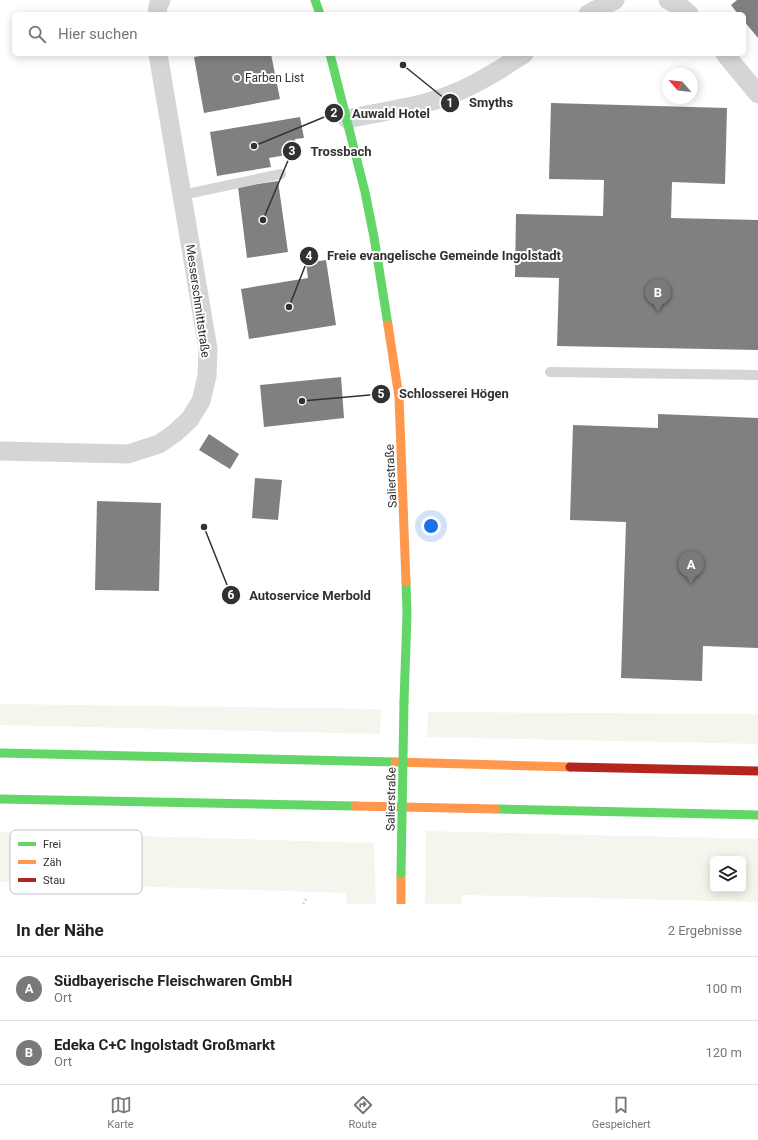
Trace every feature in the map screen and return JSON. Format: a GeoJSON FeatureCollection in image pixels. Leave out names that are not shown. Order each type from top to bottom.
{"type":"FeatureCollection","features":[{"type":"Feature","properties":{"kind":"main road"},"geometry":{"type":"LineString","coordinates":[[316,0],[319,12]]}},
{"type":"Feature","properties":{"kind":"main road","name":"Salierstraße"},"geometry":{"type":"LineString","coordinates":[[331,56],[365,192],[374,237],[399,397],[405,540],[406,614],[400,904]]}},
{"type":"Feature","properties":{"kind":"main road"},"geometry":{"type":"LineString","coordinates":[[0,753],[758,771]]}},
{"type":"Feature","properties":{"kind":"main road"},"geometry":{"type":"LineString","coordinates":[[0,799],[758,814]]}},
{"type":"Feature","properties":{"kind":"street"},"geometry":{"type":"LineString","coordinates":[[157,12],[161,0]]}},
{"type":"Feature","properties":{"kind":"street"},"geometry":{"type":"LineString","coordinates":[[592,12],[615,0]]}},
{"type":"Feature","properties":{"kind":"street","name":"Messerschmittstraße"},"geometry":{"type":"LineString","coordinates":[[0,451],[128,454],[158,444],[175,433],[190,419],[201,401],[207,376],[208,349],[158,56]]}},
{"type":"Feature","properties":{"kind":"street"},"geometry":{"type":"LineString","coordinates":[[347,119],[434,100],[456,93],[481,81],[521,56]]}},
{"type":"Feature","properties":{"kind":"street"},"geometry":{"type":"LineString","coordinates":[[727,56],[758,94]]}},
{"type":"Feature","properties":{"kind":"lane"},"geometry":{"type":"LineString","coordinates":[[182,195],[281,174]]}},
{"type":"Feature","properties":{"kind":"lane"},"geometry":{"type":"LineString","coordinates":[[550,372],[758,375]]}},
{"type":"Feature","properties":{"kind":"path"},"geometry":{"type":"LineString","coordinates":[[303,904],[306,899]]}},
{"type":"Feature","properties":{"kind":"shaded area"},"geometry":{"type":"Polygon","coordinates":[[[0,704],[381,709],[380,734],[0,725],[0,704]]]}},
{"type":"Feature","properties":{"kind":"shaded area"},"geometry":{"type":"Polygon","coordinates":[[[428,712],[758,714],[758,744],[427,737],[428,712]]]}},
{"type":"Feature","properties":{"kind":"shaded area"},"geometry":{"type":"Polygon","coordinates":[[[426,831],[758,839],[758,902],[462,895],[461,904],[425,904],[426,831]]]}},
{"type":"Feature","properties":{"kind":"shaded area"},"geometry":{"type":"Polygon","coordinates":[[[0,832],[10,832],[10,882],[0,882],[0,832]]]}},
{"type":"Feature","properties":{"kind":"shaded area"},"geometry":{"type":"Polygon","coordinates":[[[142,836],[374,843],[376,904],[347,904],[346,893],[142,887],[142,836]]]}},
{"type":"Feature","properties":{"kind":"building"},"geometry":{"type":"Polygon","coordinates":[[[737,0],[758,0],[758,38],[746,23],[746,12],[736,12],[731,5],[737,0]]]}},
{"type":"Feature","properties":{"kind":"building","name":"Farben List"},"geometry":{"type":"Polygon","coordinates":[[[271,56],[280,99],[204,113],[194,57],[271,56]]]}},
{"type":"Feature","properties":{"kind":"building"},"geometry":{"type":"Polygon","coordinates":[[[551,103],[727,108],[725,184],[672,182],[671,218],[758,220],[758,350],[557,346],[559,278],[515,277],[516,214],[603,216],[604,180],[549,179],[551,103]]]}},
{"type":"Feature","properties":{"kind":"building"},"geometry":{"type":"Polygon","coordinates":[[[300,117],[304,138],[295,139],[297,153],[269,158],[271,167],[217,176],[210,132],[300,117]]]}},
{"type":"Feature","properties":{"kind":"building"},"geometry":{"type":"Polygon","coordinates":[[[278,181],[288,252],[247,258],[238,187],[278,181]]]}},
{"type":"Feature","properties":{"kind":"building"},"geometry":{"type":"Polygon","coordinates":[[[326,260],[336,325],[249,339],[241,289],[308,278],[306,263],[326,260]]]}},
{"type":"Feature","properties":{"kind":"building"},"geometry":{"type":"Polygon","coordinates":[[[341,377],[344,418],[264,427],[260,385],[341,377]]]}},
{"type":"Feature","properties":{"kind":"building"},"geometry":{"type":"Polygon","coordinates":[[[658,414],[758,418],[758,648],[703,646],[702,681],[621,678],[626,522],[570,520],[573,425],[658,428],[658,414]]]}},
{"type":"Feature","properties":{"kind":"building"},"geometry":{"type":"Polygon","coordinates":[[[209,434],[239,454],[230,469],[199,450],[209,434]]]}},
{"type":"Feature","properties":{"kind":"building"},"geometry":{"type":"Polygon","coordinates":[[[255,478],[282,480],[278,520],[252,518],[255,478]]]}},
{"type":"Feature","properties":{"kind":"building"},"geometry":{"type":"Polygon","coordinates":[[[97,501],[161,503],[159,591],[95,590],[97,501]]]}},
{"type":"Feature","properties":{"kind":"traffic: fast"},"geometry":{"type":"LineString","coordinates":[[315,0],[319,12]]}},
{"type":"Feature","properties":{"kind":"traffic: fast"},"geometry":{"type":"LineString","coordinates":[[331,56],[365,192],[374,237],[388,325]]}},
{"type":"Feature","properties":{"kind":"traffic: fast"},"geometry":{"type":"LineString","coordinates":[[404,702],[407,614],[406,582]]}},
{"type":"Feature","properties":{"kind":"traffic: fast"},"geometry":{"type":"LineString","coordinates":[[401,873],[404,702]]}},
{"type":"Feature","properties":{"kind":"traffic: fast"},"geometry":{"type":"LineString","coordinates":[[0,753],[395,762]]}},
{"type":"Feature","properties":{"kind":"traffic: fast"},"geometry":{"type":"LineString","coordinates":[[0,799],[355,806]]}},
{"type":"Feature","properties":{"kind":"traffic: fast"},"geometry":{"type":"LineString","coordinates":[[496,809],[758,815]]}},
{"type":"Feature","properties":{"kind":"traffic: slow"},"geometry":{"type":"LineString","coordinates":[[388,325],[399,397],[406,582]]}},
{"type":"Feature","properties":{"kind":"traffic: slow"},"geometry":{"type":"LineString","coordinates":[[395,762],[570,767]]}},
{"type":"Feature","properties":{"kind":"traffic: slow"},"geometry":{"type":"LineString","coordinates":[[355,806],[496,809]]}},
{"type":"Feature","properties":{"kind":"traffic: slow"},"geometry":{"type":"LineString","coordinates":[[401,873],[401,904]]}},
{"type":"Feature","properties":{"kind":"traffic: jam"},"geometry":{"type":"LineString","coordinates":[[570,767],[758,771]]}},
{"type":"Feature","properties":{"kind":"place","name":"Smyths"},"geometry":{"type":"Point","coordinates":[403,65]}},
{"type":"Feature","properties":{"kind":"place","name":"Farben List"},"geometry":{"type":"Point","coordinates":[237,78]}},
{"type":"Feature","properties":{"kind":"place","name":"Auwald Hotel"},"geometry":{"type":"Point","coordinates":[254,146]}},
{"type":"Feature","properties":{"kind":"place","name":"Trossbach"},"geometry":{"type":"Point","coordinates":[263,220]}},
{"type":"Feature","properties":{"kind":"place","name":"Freie evangelische Gemeinde Ingolstadt"},"geometry":{"type":"Point","coordinates":[289,307]}},
{"type":"Feature","properties":{"kind":"place","name":"Edeka C+C Ingolstadt Großmarkt"},"geometry":{"type":"Point","coordinates":[658,312]}},
{"type":"Feature","properties":{"kind":"place","name":"Schlosserei Högen"},"geometry":{"type":"Point","coordinates":[302,401]}},
{"type":"Feature","properties":{"kind":"place","name":"Autoservice Merbold"},"geometry":{"type":"Point","coordinates":[204,527]}},
{"type":"Feature","properties":{"kind":"place","name":"Südbayerische Fleischwaren GmbH"},"geometry":{"type":"Point","coordinates":[691,584]}}]}
